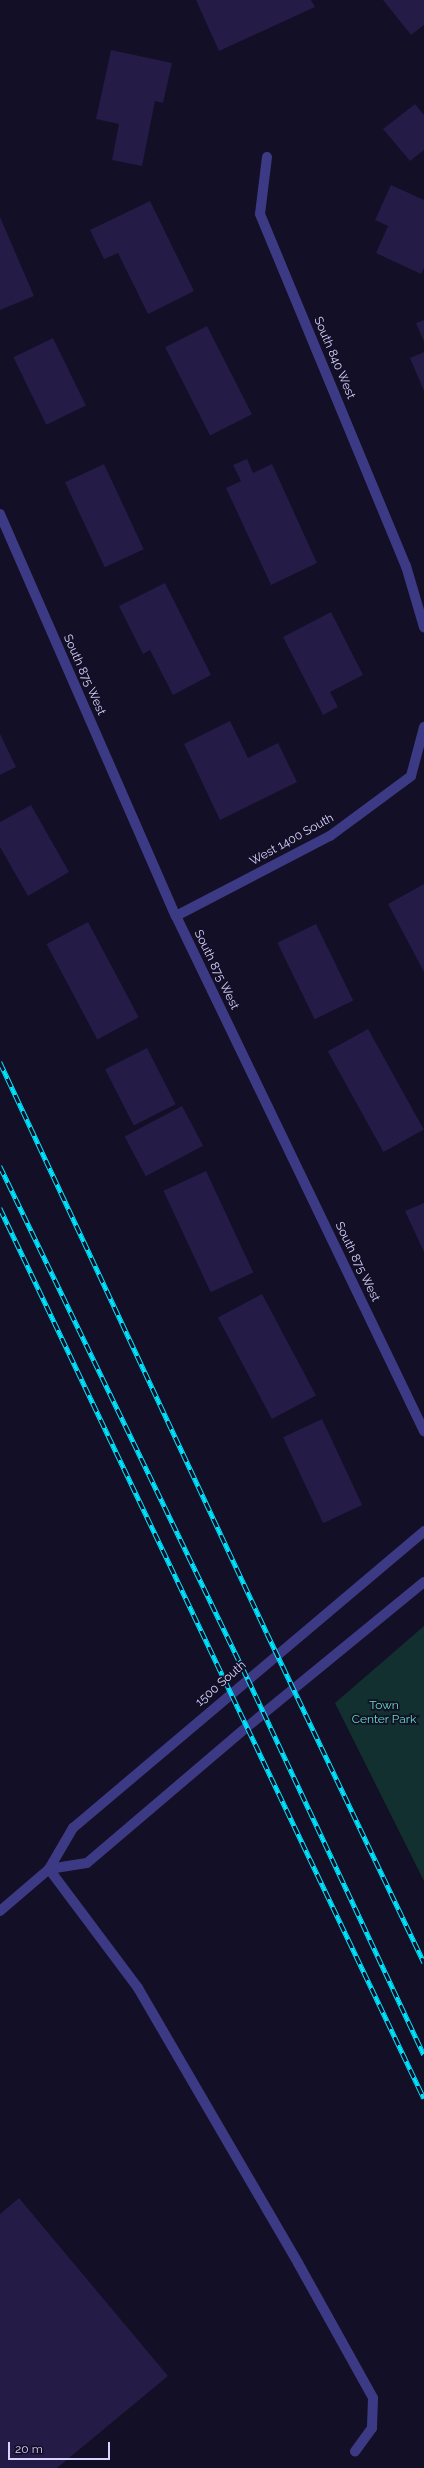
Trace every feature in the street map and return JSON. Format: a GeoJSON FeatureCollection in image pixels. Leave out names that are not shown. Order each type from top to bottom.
{"type":"FeatureCollection","features":[{"type":"Feature","properties":{"kind":"street","name":"South 840 West"},"geometry":{"type":"LineString","coordinates":[[267,157],[260,214],[406,566],[424,627]]}},
{"type":"Feature","properties":{"kind":"street","name":"South 875 West"},"geometry":{"type":"LineString","coordinates":[[0,514],[176,916],[424,1431]]}},
{"type":"Feature","properties":{"kind":"street","name":"West 1400 South"},"geometry":{"type":"LineString","coordinates":[[176,916],[330,836],[411,776],[424,727]]}},
{"type":"Feature","properties":{"kind":"street","name":"1500 South"},"geometry":{"type":"LineString","coordinates":[[0,1911],[49,1869],[73,1828],[424,1531]]}},
{"type":"Feature","properties":{"kind":"street"},"geometry":{"type":"LineString","coordinates":[[355,2451],[372,2428],[373,2398],[298,2263],[138,1988],[49,1869],[87,1863],[424,1582]]}},
{"type":"Feature","properties":{"kind":"green space","name":"Town Center Park"},"geometry":{"type":"Polygon","coordinates":[[[424,1626],[424,1881],[335,1703],[424,1626]]]}},
{"type":"Feature","properties":{"kind":"building"},"geometry":{"type":"Polygon","coordinates":[[[196,0],[311,0],[315,7],[219,51],[196,0]]]}},
{"type":"Feature","properties":{"kind":"building"},"geometry":{"type":"Polygon","coordinates":[[[383,0],[424,0],[424,25],[411,35],[383,0]]]}},
{"type":"Feature","properties":{"kind":"building"},"geometry":{"type":"Polygon","coordinates":[[[111,50],[172,63],[163,103],[155,101],[142,166],[112,160],[119,124],[96,119],[111,50]]]}},
{"type":"Feature","properties":{"kind":"building"},"geometry":{"type":"Polygon","coordinates":[[[415,104],[424,115],[424,150],[410,161],[383,129],[415,104]]]}},
{"type":"Feature","properties":{"kind":"building"},"geometry":{"type":"Polygon","coordinates":[[[391,185],[424,200],[424,268],[421,274],[376,253],[388,226],[375,220],[391,185]]]}},
{"type":"Feature","properties":{"kind":"building"},"geometry":{"type":"Polygon","coordinates":[[[150,201],[194,291],[148,314],[118,253],[104,259],[90,230],[150,201]]]}},
{"type":"Feature","properties":{"kind":"building"},"geometry":{"type":"Polygon","coordinates":[[[0,217],[34,296],[0,310],[0,217]]]}},
{"type":"Feature","properties":{"kind":"building"},"geometry":{"type":"Polygon","coordinates":[[[424,320],[424,342],[416,323],[424,320]]]}},
{"type":"Feature","properties":{"kind":"building"},"geometry":{"type":"Polygon","coordinates":[[[207,326],[252,414],[210,436],[165,347],[207,326]]]}},
{"type":"Feature","properties":{"kind":"building"},"geometry":{"type":"Polygon","coordinates":[[[53,338],[86,405],[46,425],[13,357],[53,338]]]}},
{"type":"Feature","properties":{"kind":"building"},"geometry":{"type":"Polygon","coordinates":[[[424,352],[424,391],[410,358],[424,352]]]}},
{"type":"Feature","properties":{"kind":"building"},"geometry":{"type":"Polygon","coordinates":[[[247,459],[253,473],[272,464],[317,563],[271,585],[226,488],[241,481],[233,465],[247,459]]]}},
{"type":"Feature","properties":{"kind":"building"},"geometry":{"type":"Polygon","coordinates":[[[104,464],[144,549],[105,567],[65,482],[104,464]]]}},
{"type":"Feature","properties":{"kind":"building"},"geometry":{"type":"Polygon","coordinates":[[[165,583],[211,675],[173,695],[150,650],[143,654],[119,606],[165,583]]]}},
{"type":"Feature","properties":{"kind":"building"},"geometry":{"type":"Polygon","coordinates":[[[331,612],[363,675],[330,692],[338,707],[323,715],[283,637],[331,612]]]}},
{"type":"Feature","properties":{"kind":"building"},"geometry":{"type":"Polygon","coordinates":[[[230,721],[248,758],[278,743],[297,782],[220,820],[184,744],[230,721]]]}},
{"type":"Feature","properties":{"kind":"building"},"geometry":{"type":"Polygon","coordinates":[[[0,734],[16,767],[0,775],[0,734]]]}},
{"type":"Feature","properties":{"kind":"building"},"geometry":{"type":"Polygon","coordinates":[[[31,805],[69,872],[28,896],[0,847],[0,822],[31,805]]]}},
{"type":"Feature","properties":{"kind":"building"},"geometry":{"type":"Polygon","coordinates":[[[424,884],[424,972],[388,904],[424,884]]]}},
{"type":"Feature","properties":{"kind":"building"},"geometry":{"type":"Polygon","coordinates":[[[88,922],[139,1017],[97,1039],[47,944],[88,922]]]}},
{"type":"Feature","properties":{"kind":"building"},"geometry":{"type":"Polygon","coordinates":[[[316,924],[353,1000],[315,1019],[277,943],[316,924]]]}},
{"type":"Feature","properties":{"kind":"building"},"geometry":{"type":"Polygon","coordinates":[[[368,1029],[424,1130],[384,1152],[328,1051],[368,1029]]]}},
{"type":"Feature","properties":{"kind":"building"},"geometry":{"type":"Polygon","coordinates":[[[147,1048],[176,1104],[134,1125],[105,1069],[147,1048]]]}},
{"type":"Feature","properties":{"kind":"building"},"geometry":{"type":"Polygon","coordinates":[[[182,1106],[203,1146],[146,1176],[125,1137],[182,1106]]]}},
{"type":"Feature","properties":{"kind":"building"},"geometry":{"type":"Polygon","coordinates":[[[206,1171],[253,1273],[211,1292],[163,1191],[206,1171]]]}},
{"type":"Feature","properties":{"kind":"building"},"geometry":{"type":"Polygon","coordinates":[[[424,1203],[424,1252],[405,1211],[424,1203]]]}},
{"type":"Feature","properties":{"kind":"building"},"geometry":{"type":"Polygon","coordinates":[[[262,1294],[316,1396],[272,1419],[218,1317],[262,1294]]]}},
{"type":"Feature","properties":{"kind":"building"},"geometry":{"type":"Polygon","coordinates":[[[322,1419],[362,1505],[323,1523],[283,1437],[322,1419]]]}},
{"type":"Feature","properties":{"kind":"building"},"geometry":{"type":"Polygon","coordinates":[[[19,2198],[168,2376],[57,2468],[0,2468],[0,2214],[19,2198]]]}},
{"type":"Feature","properties":{"kind":"railway"},"geometry":{"type":"LineString","coordinates":[[0,1062],[267,1633],[424,1962]]}},
{"type":"Feature","properties":{"kind":"railway"},"geometry":{"type":"LineString","coordinates":[[0,1166],[248,1679],[424,2055]]}},
{"type":"Feature","properties":{"kind":"railway"},"geometry":{"type":"LineString","coordinates":[[0,1208],[424,2098]]}}]}
